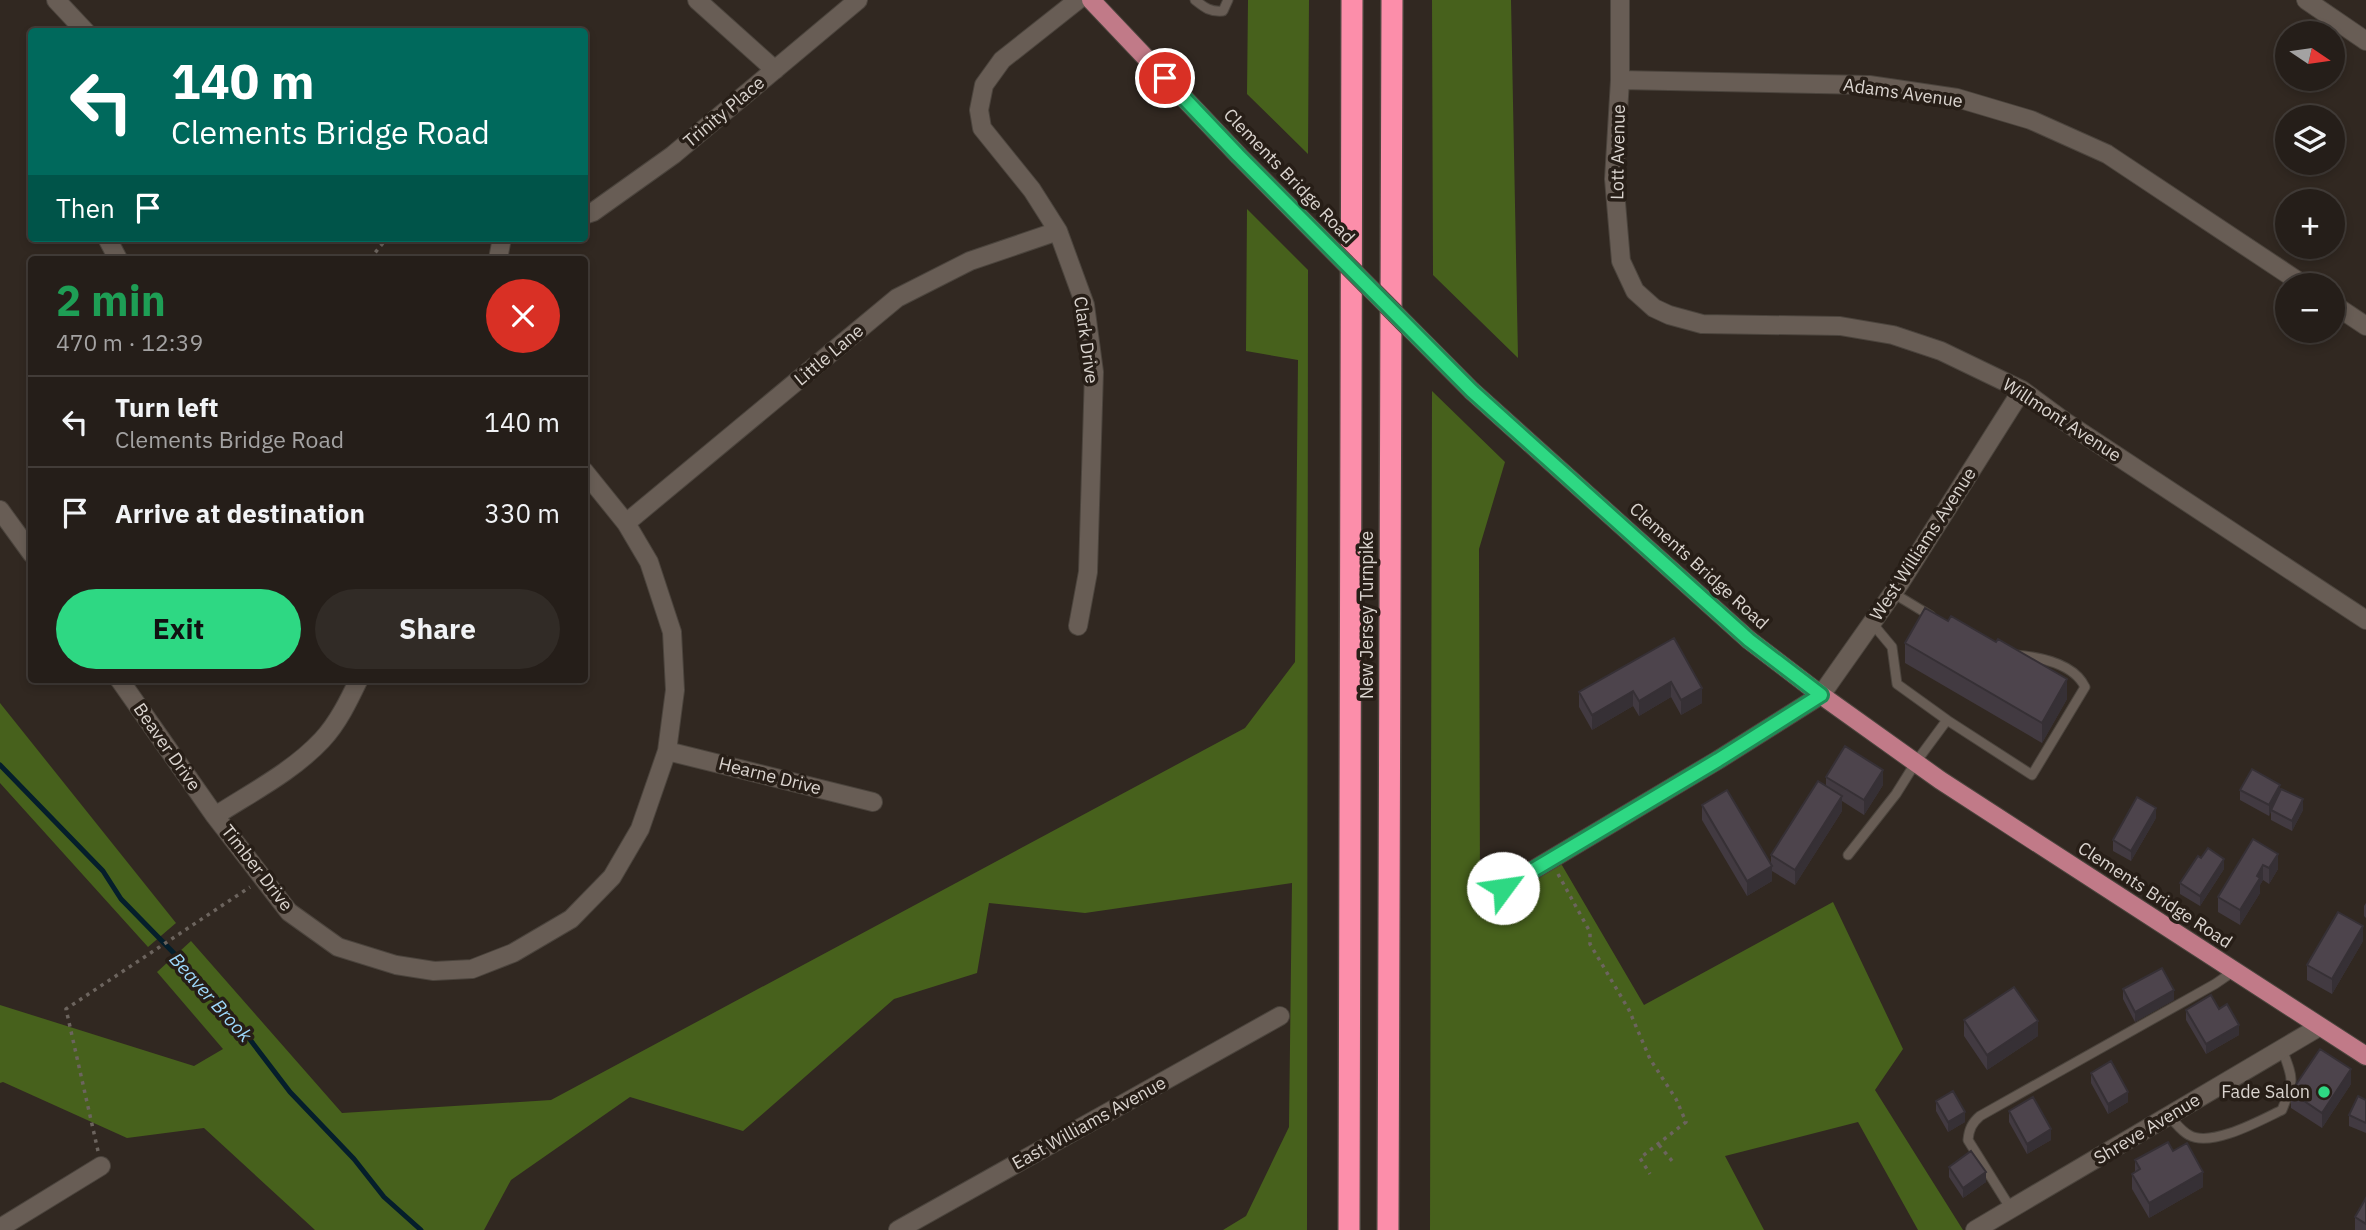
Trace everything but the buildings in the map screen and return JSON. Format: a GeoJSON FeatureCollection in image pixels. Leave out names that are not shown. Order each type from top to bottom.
{"type":"FeatureCollection","features":[{"type":"Feature","properties":{"kind":"highway","name":"New Jersey Turnpike"},"geometry":{"type":"LineString","coordinates":[[1349,1230],[1352,0]]}},
{"type":"Feature","properties":{"kind":"highway","name":"New Jersey Turnpike"},"geometry":{"type":"LineString","coordinates":[[1388,1230],[1392,0]]}},
{"type":"Feature","properties":{"kind":"main road","name":"Clements Bridge Road"},"geometry":{"type":"LineString","coordinates":[[1091,0],[1238,155],[1472,391],[1749,640],[1916,762],[2366,1056]]}},
{"type":"Feature","properties":{"kind":"street"},"geometry":{"type":"LineString","coordinates":[[56,0],[82,28]]}},
{"type":"Feature","properties":{"kind":"street"},"geometry":{"type":"LineString","coordinates":[[697,0],[775,70]]}},
{"type":"Feature","properties":{"kind":"street","name":"Trinity Place"},"geometry":{"type":"LineString","coordinates":[[588,214],[673,155],[858,0]]}},
{"type":"Feature","properties":{"kind":"street","name":"Clark Drive"},"geometry":{"type":"LineString","coordinates":[[1078,0],[1002,60],[984,85],[979,110],[982,128],[1032,190],[1058,231],[1085,305],[1094,372],[1088,572],[1078,626]]}},
{"type":"Feature","properties":{"kind":"street","name":"Lott Avenue"},"geometry":{"type":"LineString","coordinates":[[1620,0],[1620,80],[1614,179],[1621,261],[1635,291],[1643,298]]}},
{"type":"Feature","properties":{"kind":"street"},"geometry":{"type":"LineString","coordinates":[[2306,0],[2366,41]]}},
{"type":"Feature","properties":{"kind":"street","name":"Adams Avenue"},"geometry":{"type":"LineString","coordinates":[[1620,80],[1869,85],[1957,98],[2031,120],[2107,154],[2286,273]]}},
{"type":"Feature","properties":{"kind":"street","name":"Little Lane"},"geometry":{"type":"LineString","coordinates":[[626,523],[897,298],[970,261],[1058,231]]}},
{"type":"Feature","properties":{"kind":"street","name":"Willmont Avenue"},"geometry":{"type":"LineString","coordinates":[[1643,298],[1654,308],[1669,315],[1702,324],[1840,326],[1893,335],[1941,351],[2022,390],[2064,421],[2366,620]]}},
{"type":"Feature","properties":{"kind":"street"},"geometry":{"type":"LineString","coordinates":[[2345,312],[2366,326]]}},
{"type":"Feature","properties":{"kind":"street","name":"West Williams Avenue"},"geometry":{"type":"LineString","coordinates":[[1821,695],[1893,593],[2022,390]]}},
{"type":"Feature","properties":{"kind":"street","name":"Timber Drive"},"geometry":{"type":"LineString","coordinates":[[215,816],[289,912],[338,947],[396,965],[434,971],[472,969],[513,953],[571,919],[612,877],[640,829],[667,751],[675,690],[672,632],[649,562],[626,523],[588,476]]}},
{"type":"Feature","properties":{"kind":"street"},"geometry":{"type":"LineString","coordinates":[[0,510],[28,548]]}},
{"type":"Feature","properties":{"kind":"street","name":"Beaver Drive"},"geometry":{"type":"LineString","coordinates":[[122,683],[215,816]]}},
{"type":"Feature","properties":{"kind":"street"},"geometry":{"type":"LineString","coordinates":[[215,816],[296,764],[324,738],[347,705],[357,683]]}},
{"type":"Feature","properties":{"kind":"street"},"geometry":{"type":"LineString","coordinates":[[1503,888],[1718,760],[1821,695]]}},
{"type":"Feature","properties":{"kind":"street","name":"Hearne Drive"},"geometry":{"type":"LineString","coordinates":[[667,751],[873,802]]}},
{"type":"Feature","properties":{"kind":"street","name":"East Williams Avenue"},"geometry":{"type":"LineString","coordinates":[[898,1230],[1280,1016]]}},
{"type":"Feature","properties":{"kind":"street","name":"Shreve Avenue"},"geometry":{"type":"LineString","coordinates":[[1975,1230],[2319,1027]]}},
{"type":"Feature","properties":{"kind":"street"},"geometry":{"type":"LineString","coordinates":[[0,1228],[101,1166]]}},
{"type":"Feature","properties":{"kind":"lane"},"geometry":{"type":"LineString","coordinates":[[1195,0],[1215,12],[1223,11],[1228,0]]}},
{"type":"Feature","properties":{"kind":"lane"},"geometry":{"type":"LineString","coordinates":[[1893,593],[1940,620]]}},
{"type":"Feature","properties":{"kind":"lane"},"geometry":{"type":"LineString","coordinates":[[1872,623],[1892,647],[1897,684],[2032,775],[2085,687],[2080,677],[2043,658],[2008,654]]}},
{"type":"Feature","properties":{"kind":"lane"},"geometry":{"type":"LineString","coordinates":[[1848,855],[1896,794],[1947,720]]}},
{"type":"Feature","properties":{"kind":"lane"},"geometry":{"type":"LineString","coordinates":[[2011,1209],[1968,1140],[1969,1129],[1974,1121],[2234,971]]}},
{"type":"Feature","properties":{"kind":"lane"},"geometry":{"type":"LineString","coordinates":[[2169,1116],[2188,1135],[2199,1138],[2230,1134],[2282,1110],[2292,1077],[2282,1049]]}},
{"type":"Feature","properties":{"kind":"path"},"geometry":{"type":"LineString","coordinates":[[372,256],[384,242]]}},
{"type":"Feature","properties":{"kind":"path"},"geometry":{"type":"LineString","coordinates":[[1558,873],[1590,932],[1590,944],[1629,1010],[1650,1059],[1676,1099],[1686,1122],[1640,1158],[1650,1174]]}},
{"type":"Feature","properties":{"kind":"path"},"geometry":{"type":"LineString","coordinates":[[101,1166],[66,1009],[264,878]]}},
{"type":"Feature","properties":{"kind":"path"},"geometry":{"type":"LineString","coordinates":[[1658,1144],[1673,1162]]}},
{"type":"Feature","properties":{"kind":"green space"},"geometry":{"type":"Polygon","coordinates":[[[1248,0],[1309,0],[1308,154],[1247,94],[1248,0]]]}},
{"type":"Feature","properties":{"kind":"green space"},"geometry":{"type":"Polygon","coordinates":[[[1432,0],[1511,0],[1518,358],[1433,275],[1432,0]]]}},
{"type":"Feature","properties":{"kind":"green space"},"geometry":{"type":"Polygon","coordinates":[[[1247,209],[1308,270],[1307,1230],[1223,1230],[1246,1216],[1289,1127],[1292,883],[1085,913],[989,903],[977,973],[894,999],[743,1131],[630,1097],[511,1180],[484,1230],[315,1230],[204,1128],[127,1138],[3,1082],[0,1083],[0,1005],[194,1066],[223,1049],[157,972],[191,941],[342,1113],[551,1100],[1245,728],[1295,662],[1298,360],[1246,351],[1247,209]]]}},
{"type":"Feature","properties":{"kind":"green space"},"geometry":{"type":"Polygon","coordinates":[[[1432,391],[1505,462],[1479,549],[1480,893],[1556,855],[1644,1005],[1833,902],[1903,1049],[1875,1090],[1963,1230],[1918,1230],[1858,1122],[1725,1156],[1764,1230],[1430,1230],[1432,391]]]}},
{"type":"Feature","properties":{"kind":"green space"},"geometry":{"type":"Polygon","coordinates":[[[0,703],[176,923],[148,947],[0,783],[0,703]]]}},
{"type":"Feature","properties":{"kind":"waterway","name":"Beaver Brook"},"geometry":{"type":"LineString","coordinates":[[0,765],[103,871],[121,899],[202,982],[232,1016],[290,1092],[354,1159],[384,1197],[421,1230]]}},
{"type":"Feature","properties":{"kind":"place","name":"Fade Salon"},"geometry":{"type":"Point","coordinates":[2324,1092]}},
{"type":"Feature","properties":{"kind":"route"},"geometry":{"type":"LineString","coordinates":[[1165,78],[1472,391],[1749,640],[1821,695],[1718,760],[1503,888]]}}]}
